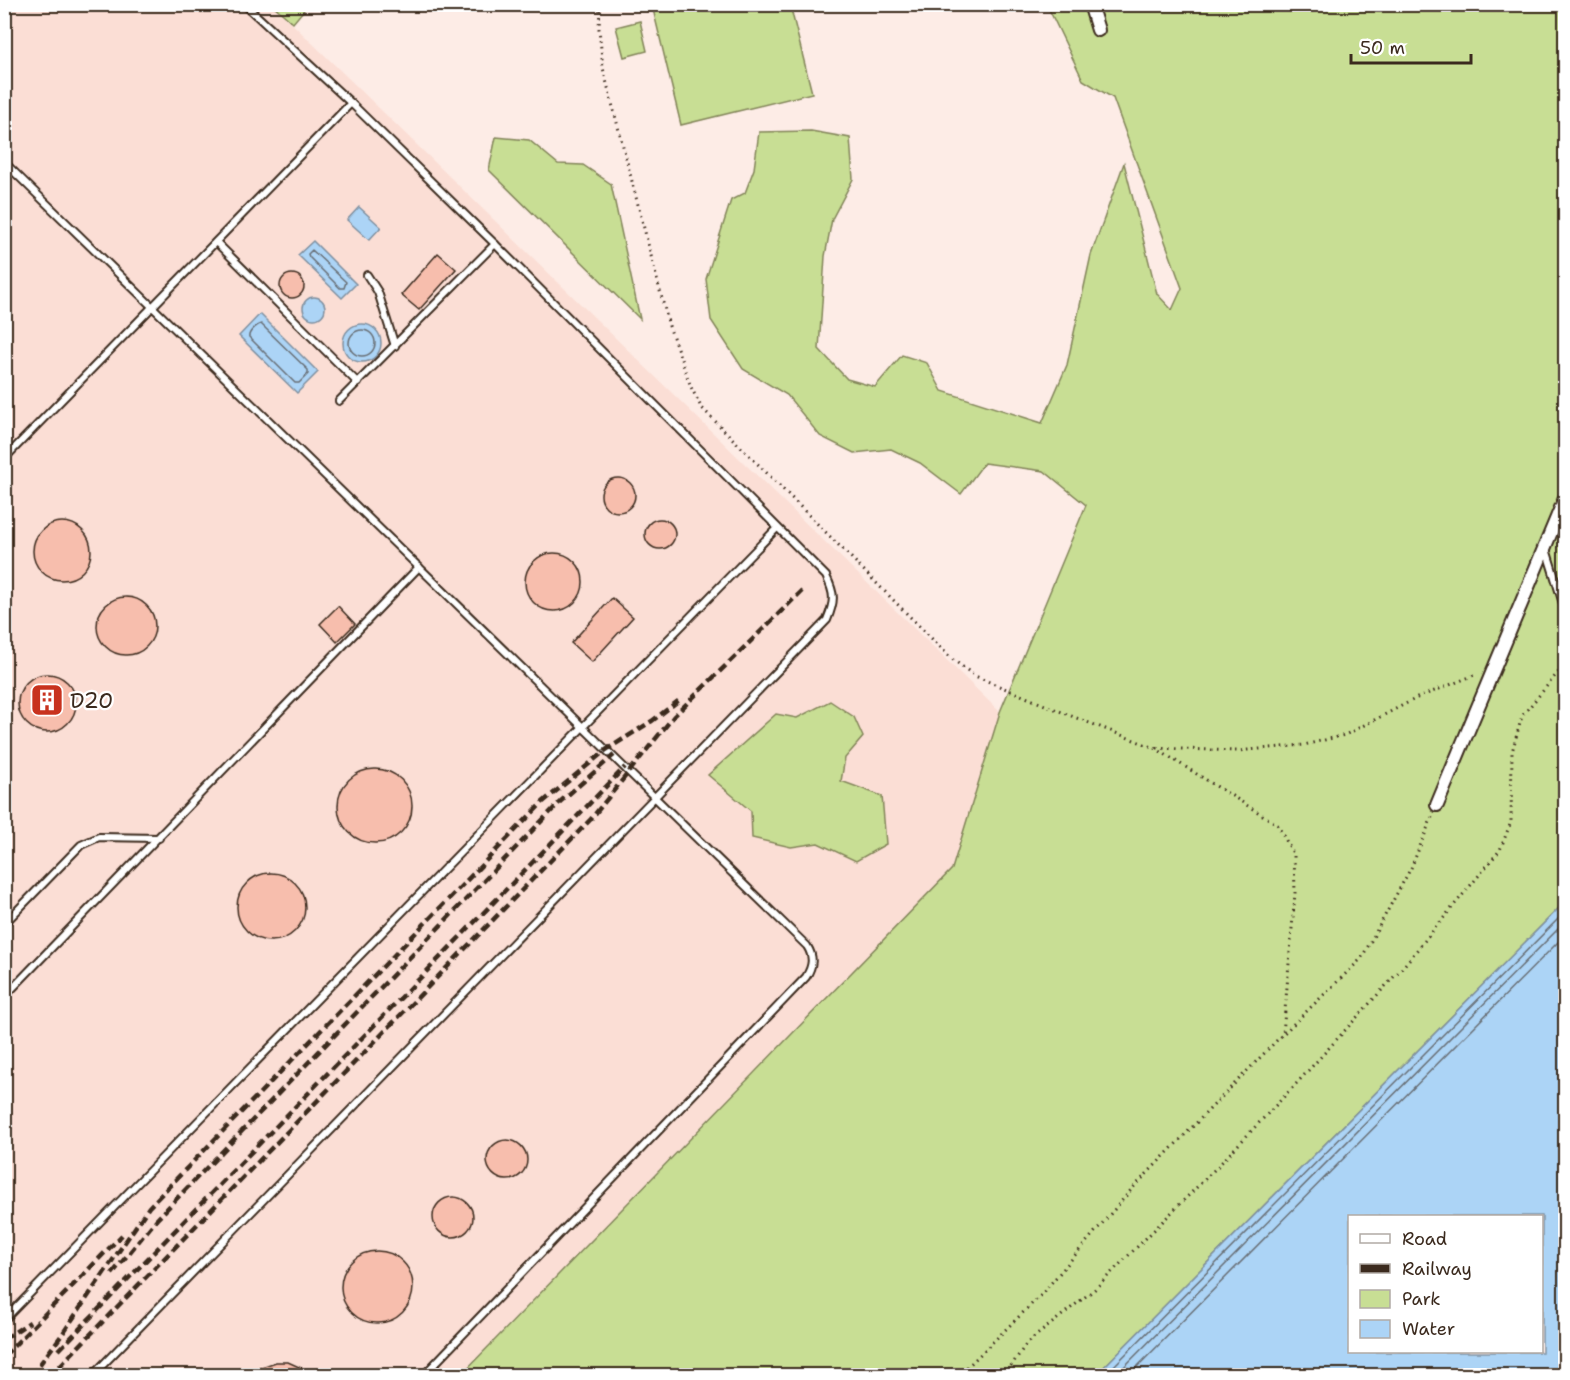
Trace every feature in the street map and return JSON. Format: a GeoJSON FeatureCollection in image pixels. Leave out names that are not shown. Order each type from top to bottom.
{"type":"FeatureCollection","features":[{"type":"Feature","properties":{"kind":"street"},"geometry":{"type":"LineString","coordinates":[[1090,4],[1098,30]]}},
{"type":"Feature","properties":{"kind":"street"},"geometry":{"type":"LineString","coordinates":[[1437,805],[1566,496]]}},
{"type":"Feature","properties":{"kind":"lane"},"geometry":{"type":"LineString","coordinates":[[92,1376],[827,620],[833,606],[833,590],[826,576],[495,244],[351,103],[244,4]]}},
{"type":"Feature","properties":{"kind":"lane"},"geometry":{"type":"LineString","coordinates":[[4,459],[351,103]]}},
{"type":"Feature","properties":{"kind":"lane"},"geometry":{"type":"LineString","coordinates":[[4,162],[807,946],[812,954],[812,968],[798,985],[423,1376]]}},
{"type":"Feature","properties":{"kind":"lane"},"geometry":{"type":"LineString","coordinates":[[216,242],[357,383]]}},
{"type":"Feature","properties":{"kind":"lane"},"geometry":{"type":"LineString","coordinates":[[339,401],[495,244]]}},
{"type":"Feature","properties":{"kind":"lane"},"geometry":{"type":"LineString","coordinates":[[367,275],[378,292],[394,346]]}},
{"type":"Feature","properties":{"kind":"lane"},"geometry":{"type":"LineString","coordinates":[[4,1320],[777,528]]}},
{"type":"Feature","properties":{"kind":"lane"},"geometry":{"type":"LineString","coordinates":[[1545,546],[1566,613]]}},
{"type":"Feature","properties":{"kind":"lane"},"geometry":{"type":"LineString","coordinates":[[4,997],[419,567]]}},
{"type":"Feature","properties":{"kind":"lane"},"geometry":{"type":"LineString","coordinates":[[4,924],[81,844],[99,837],[159,838]]}},
{"type":"Feature","properties":{"kind":"path"},"geometry":{"type":"LineString","coordinates":[[600,4],[599,29],[603,68],[669,326],[691,387],[702,407],[952,659],[975,676],[1155,748],[1277,824],[1294,855],[1295,893],[1283,1034]]}},
{"type":"Feature","properties":{"kind":"path"},"geometry":{"type":"LineString","coordinates":[[1004,1376],[1027,1342],[1095,1289],[1296,1084],[1402,968],[1500,850],[1511,822],[1512,752],[1522,716],[1566,663]]}},
{"type":"Feature","properties":{"kind":"path"},"geometry":{"type":"LineString","coordinates":[[1155,748],[1237,751],[1304,745],[1345,735],[1417,698],[1493,668]]}},
{"type":"Feature","properties":{"kind":"path"},"geometry":{"type":"LineString","coordinates":[[958,1376],[1040,1296],[1131,1190],[1283,1034],[1361,959],[1411,868],[1437,805]]}},
{"type":"Feature","properties":{"kind":"shaded area"},"geometry":{"type":"Polygon","coordinates":[[[5,5],[273,5],[1000,712],[952,869],[460,1375],[5,1376],[5,5]]]}},
{"type":"Feature","properties":{"kind":"green space"},"geometry":{"type":"Polygon","coordinates":[[[273,5],[308,5],[293,23],[273,5]]]}},
{"type":"Feature","properties":{"kind":"green space"},"geometry":{"type":"Polygon","coordinates":[[[652,5],[790,5],[812,93],[681,125],[652,5]]]}},
{"type":"Feature","properties":{"kind":"green space"},"geometry":{"type":"Polygon","coordinates":[[[1047,5],[1565,5],[1565,902],[1096,1375],[460,1376],[952,869],[1000,712],[1086,505],[1044,471],[984,463],[961,494],[920,463],[891,449],[854,453],[820,436],[787,395],[743,369],[711,320],[706,279],[731,200],[745,193],[754,169],[759,132],[811,131],[850,138],[853,179],[832,219],[825,256],[819,349],[847,379],[875,387],[902,355],[927,363],[942,391],[1042,423],[1067,365],[1091,255],[1124,163],[1157,294],[1172,310],[1182,288],[1113,98],[1083,80],[1047,5]]]}},
{"type":"Feature","properties":{"kind":"green space"},"geometry":{"type":"Polygon","coordinates":[[[640,21],[647,51],[624,57],[616,27],[640,21]]]}},
{"type":"Feature","properties":{"kind":"green space"},"geometry":{"type":"Polygon","coordinates":[[[496,137],[529,140],[558,164],[583,165],[611,184],[640,319],[489,170],[496,137]]]}},
{"type":"Feature","properties":{"kind":"green space"},"geometry":{"type":"Polygon","coordinates":[[[830,701],[854,717],[863,737],[845,758],[841,781],[882,796],[886,844],[856,861],[818,843],[791,847],[752,838],[751,811],[708,775],[776,714],[797,718],[830,701]]]}},
{"type":"Feature","properties":{"kind":"water"},"geometry":{"type":"Polygon","coordinates":[[[359,207],[381,227],[369,240],[347,220],[359,207]]]}},
{"type":"Feature","properties":{"kind":"water"},"geometry":{"type":"Polygon","coordinates":[[[313,241],[356,284],[342,298],[298,255],[313,241]]]}},
{"type":"Feature","properties":{"kind":"water"},"geometry":{"type":"Polygon","coordinates":[[[314,297],[322,300],[325,308],[322,316],[314,319],[306,316],[303,308],[306,300],[314,297]]]}},
{"type":"Feature","properties":{"kind":"water"},"geometry":{"type":"Polygon","coordinates":[[[260,314],[318,372],[297,393],[239,336],[260,314]]]}},
{"type":"Feature","properties":{"kind":"water"},"geometry":{"type":"Polygon","coordinates":[[[362,324],[375,330],[381,343],[375,356],[362,362],[349,356],[343,343],[349,330],[362,324]]]}},
{"type":"Feature","properties":{"kind":"water"},"geometry":{"type":"Polygon","coordinates":[[[1565,902],[1565,1375],[1096,1375],[1565,902]]]}},
{"type":"Feature","properties":{"kind":"building"},"geometry":{"type":"Polygon","coordinates":[[[438,253],[456,269],[419,310],[401,295],[438,253]]]}},
{"type":"Feature","properties":{"kind":"building"},"geometry":{"type":"Polygon","coordinates":[[[292,274],[297,275],[303,281],[303,291],[297,297],[292,298],[287,297],[281,291],[280,286],[281,281],[287,275],[292,274]]]}},
{"type":"Feature","properties":{"kind":"building"},"geometry":{"type":"Polygon","coordinates":[[[618,478],[630,483],[635,495],[630,507],[618,512],[606,507],[601,495],[606,483],[618,478]]]}},
{"type":"Feature","properties":{"kind":"building"},"geometry":{"type":"Polygon","coordinates":[[[660,519],[671,523],[675,534],[671,545],[660,549],[649,545],[645,534],[649,523],[660,519]]]}},
{"type":"Feature","properties":{"kind":"building"},"geometry":{"type":"Polygon","coordinates":[[[56,522],[68,522],[83,530],[91,545],[91,557],[83,572],[68,580],[56,580],[41,572],[33,557],[33,545],[41,530],[56,522]]]}},
{"type":"Feature","properties":{"kind":"building"},"geometry":{"type":"Polygon","coordinates":[[[548,553],[560,553],[575,561],[583,576],[583,588],[575,603],[560,611],[548,611],[533,603],[525,588],[525,576],[533,561],[548,553]]]}},
{"type":"Feature","properties":{"kind":"building"},"geometry":{"type":"Polygon","coordinates":[[[120,597],[132,597],[147,605],[155,620],[155,632],[147,647],[132,655],[120,655],[105,647],[97,632],[97,620],[105,605],[120,597]]]}},
{"type":"Feature","properties":{"kind":"building"},"geometry":{"type":"Polygon","coordinates":[[[612,598],[633,617],[592,662],[571,643],[612,598]]]}},
{"type":"Feature","properties":{"kind":"building"},"geometry":{"type":"Polygon","coordinates":[[[338,606],[355,624],[337,642],[320,624],[338,606]]]}},
{"type":"Feature","properties":{"kind":"building","name":"D20"},"geometry":{"type":"Polygon","coordinates":[[[41,674],[53,674],[68,682],[76,697],[76,709],[68,724],[53,732],[41,732],[26,724],[18,709],[18,697],[26,682],[41,674]]]}},
{"type":"Feature","properties":{"kind":"building"},"geometry":{"type":"Polygon","coordinates":[[[375,769],[389,772],[401,780],[409,792],[412,806],[409,820],[401,832],[389,840],[375,843],[361,840],[349,832],[341,820],[338,806],[341,792],[349,780],[361,772],[375,769]]]}},
{"type":"Feature","properties":{"kind":"building"},"geometry":{"type":"Polygon","coordinates":[[[264,873],[278,873],[290,878],[300,888],[305,907],[300,926],[290,936],[278,941],[264,941],[252,936],[242,926],[237,914],[237,900],[242,888],[252,878],[264,873]]]}},
{"type":"Feature","properties":{"kind":"building"},"geometry":{"type":"Polygon","coordinates":[[[507,1140],[521,1146],[527,1160],[521,1174],[507,1180],[493,1174],[487,1160],[493,1146],[507,1140]]]}},
{"type":"Feature","properties":{"kind":"building"},"geometry":{"type":"Polygon","coordinates":[[[453,1197],[467,1203],[473,1217],[467,1231],[453,1237],[439,1231],[433,1217],[439,1203],[453,1197]]]}},
{"type":"Feature","properties":{"kind":"building"},"geometry":{"type":"Polygon","coordinates":[[[377,1251],[397,1257],[407,1267],[413,1287],[407,1307],[397,1317],[377,1323],[357,1317],[347,1307],[341,1287],[347,1267],[357,1257],[377,1251]]]}},
{"type":"Feature","properties":{"kind":"building"},"geometry":{"type":"Polygon","coordinates":[[[276,1362],[288,1362],[319,1376],[243,1376],[243,1373],[276,1362]]]}},
{"type":"Feature","properties":{"kind":"railway"},"geometry":{"type":"LineString","coordinates":[[50,1376],[591,819],[674,716],[802,591]]}},
{"type":"Feature","properties":{"kind":"railway"},"geometry":{"type":"LineString","coordinates":[[31,1376],[149,1207],[543,802],[606,750],[652,721],[682,698]]}},
{"type":"Feature","properties":{"kind":"railway"},"geometry":{"type":"LineString","coordinates":[[112,1274],[157,1219],[561,801],[614,755]]}},
{"type":"Feature","properties":{"kind":"railway"},"geometry":{"type":"LineString","coordinates":[[59,1350],[625,767]]}},
{"type":"Feature","properties":{"kind":"railway"},"geometry":{"type":"LineString","coordinates":[[4,1356],[122,1235]]}},
{"type":"Feature","properties":{"kind":"railway"},"geometry":{"type":"LineString","coordinates":[[4,1339],[30,1322]]}},
{"type":"Feature","properties":{"kind":"place","name":"D20"},"geometry":{"type":"Point","coordinates":[47,700]}}]}
